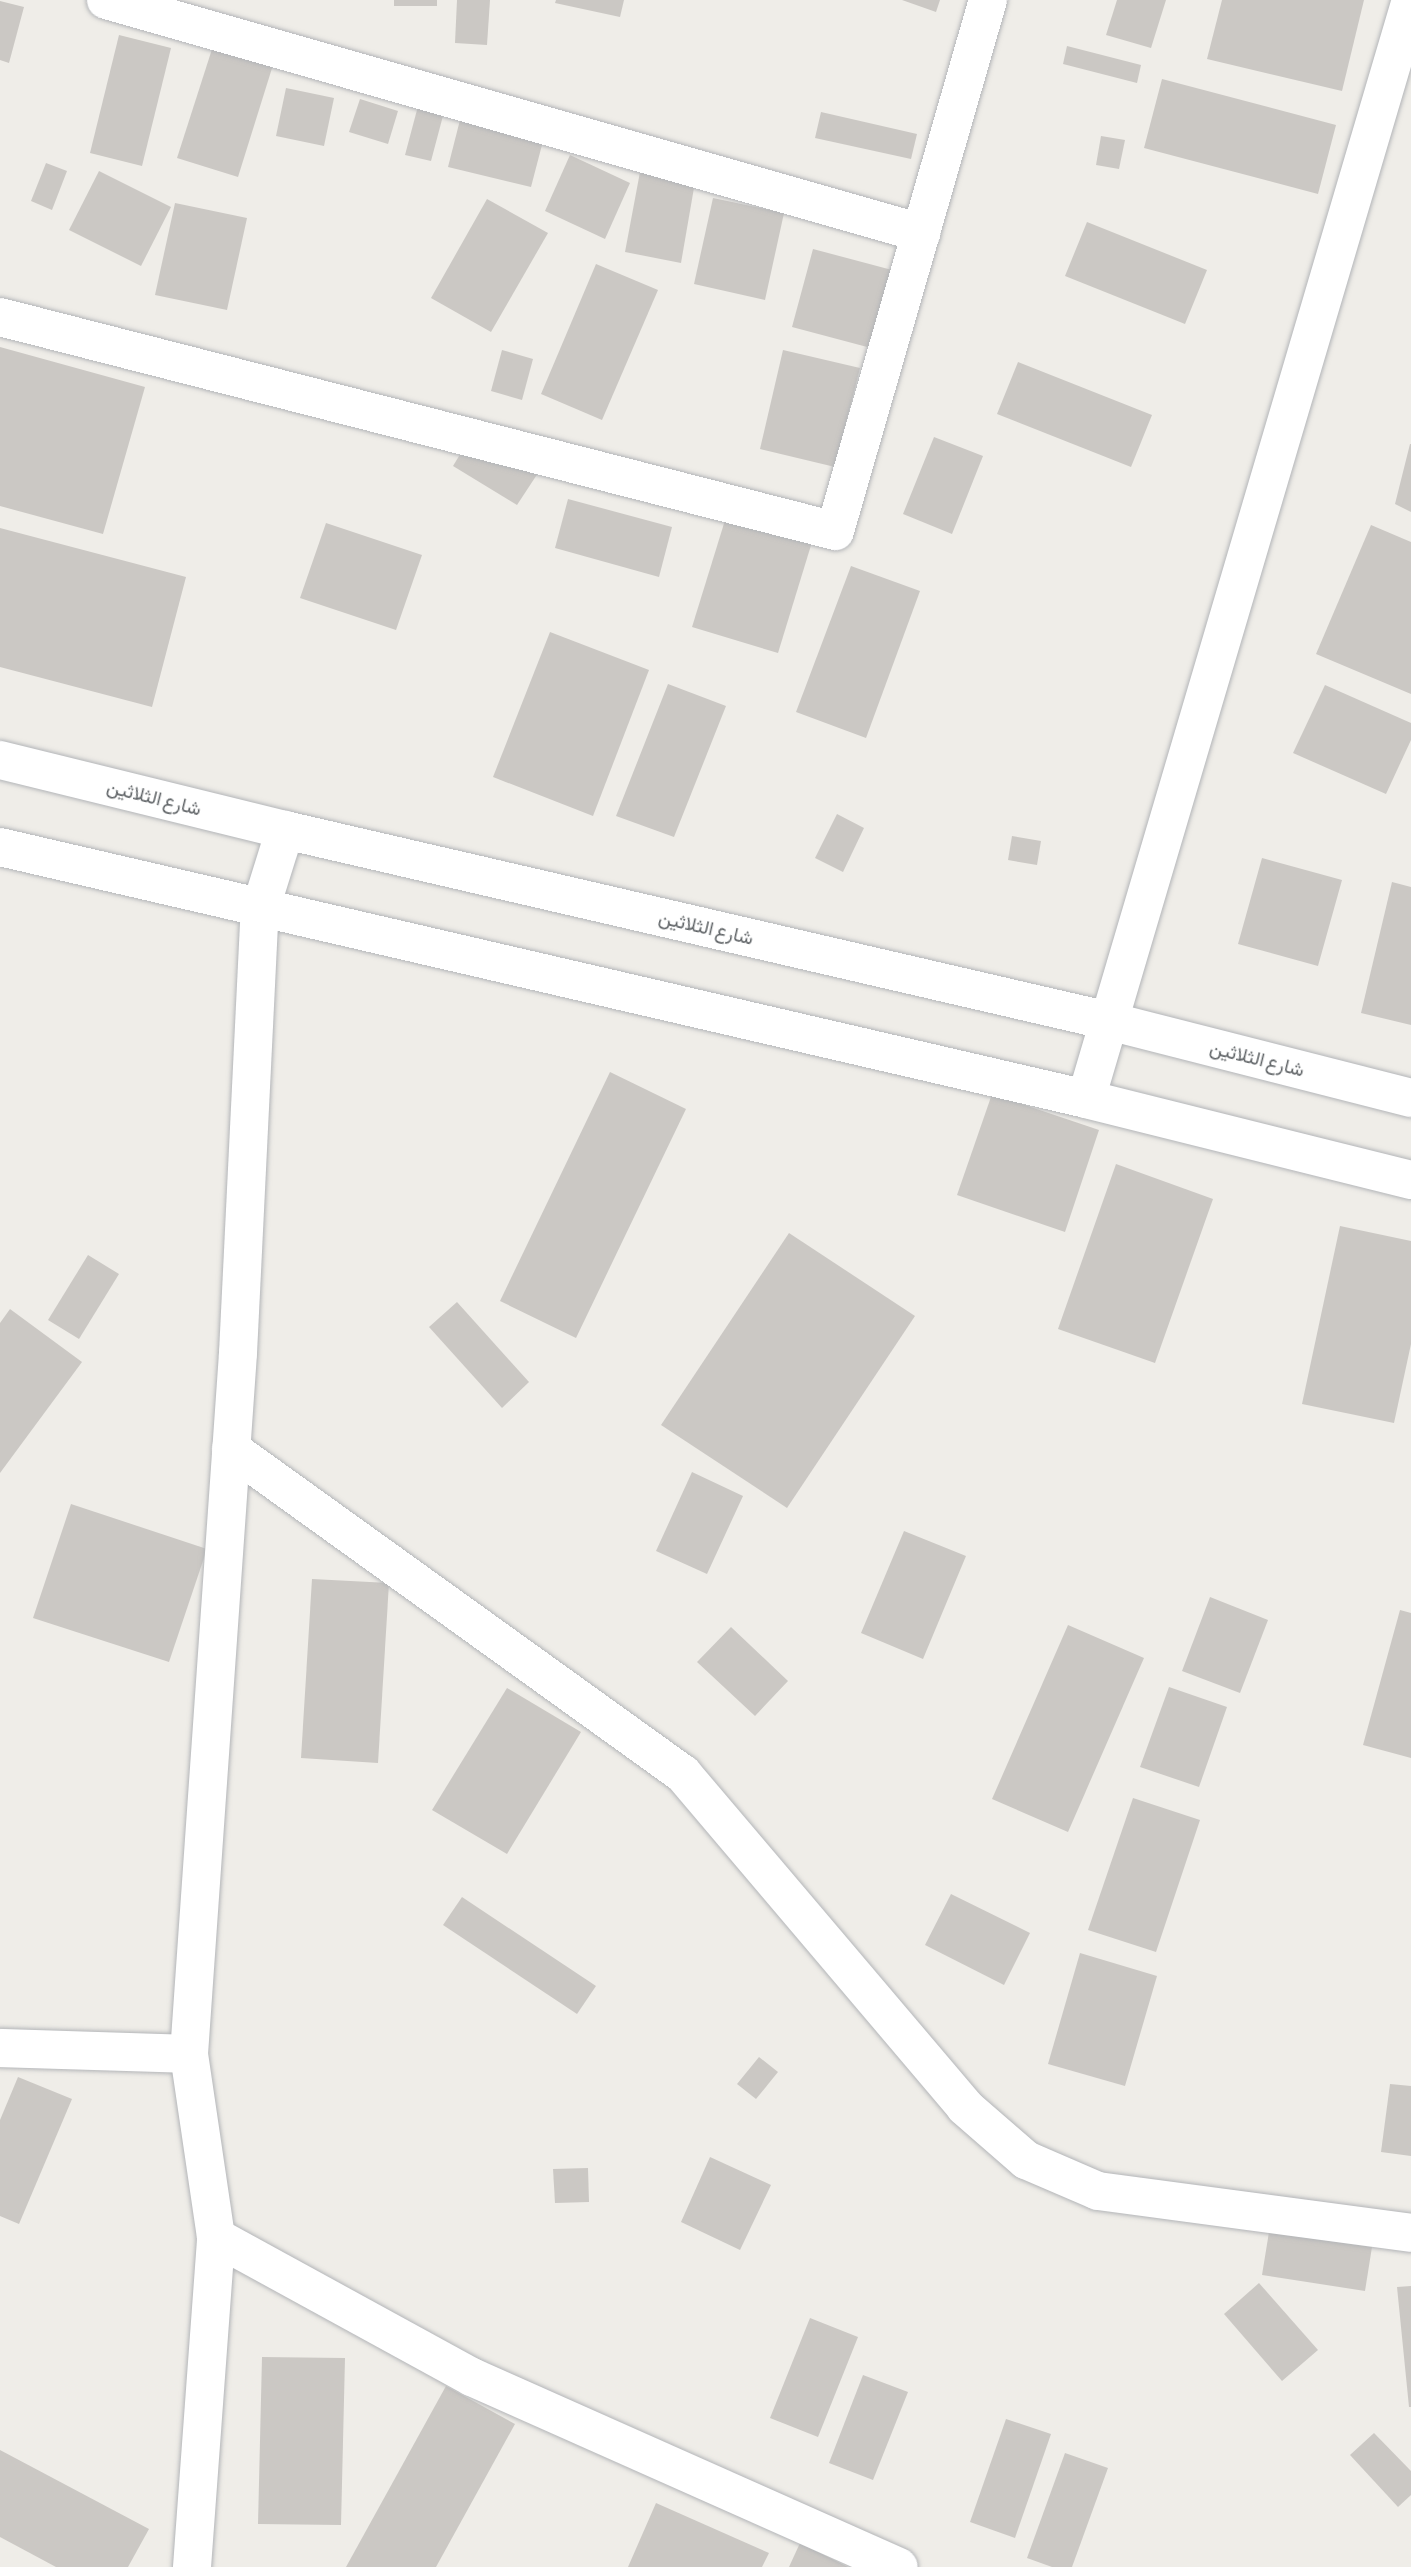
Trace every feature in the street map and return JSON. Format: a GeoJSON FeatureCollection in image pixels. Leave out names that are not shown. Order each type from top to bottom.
{"type":"FeatureCollection","features":[{"type":"Feature","properties":{"kind":"street"},"geometry":{"type":"LineString","coordinates":[[106,0],[210,14],[921,233]]}},
{"type":"Feature","properties":{"kind":"street"},"geometry":{"type":"LineString","coordinates":[[0,317],[835,531],[988,0]]}},
{"type":"Feature","properties":{"kind":"street"},"geometry":{"type":"LineString","coordinates":[[1086,1099],[1404,52],[1410,0]]}},
{"type":"Feature","properties":{"kind":"street","name":"شارع الثلاثين"},"geometry":{"type":"LineString","coordinates":[[0,760],[285,830],[1109,1021],[1411,1098]]}},
{"type":"Feature","properties":{"kind":"street"},"geometry":{"type":"LineString","coordinates":[[192,2567],[216,2237],[190,2054],[231,1449],[260,909],[285,830]]}},
{"type":"Feature","properties":{"kind":"street"},"geometry":{"type":"LineString","coordinates":[[0,847],[1086,1099],[1411,1180]]}},
{"type":"Feature","properties":{"kind":"street"},"geometry":{"type":"LineString","coordinates":[[231,1449],[683,1774],[965,2107],[1026,2160],[1098,2191],[1411,2233]]}},
{"type":"Feature","properties":{"kind":"street"},"geometry":{"type":"LineString","coordinates":[[0,2048],[190,2054]]}},
{"type":"Feature","properties":{"kind":"street"},"geometry":{"type":"LineString","coordinates":[[216,2237],[472,2377],[899,2567]]}},
{"type":"Feature","properties":{"kind":"building"},"geometry":{"type":"Polygon","coordinates":[[[394,0],[437,0],[437,6],[394,6],[394,0]]]}},
{"type":"Feature","properties":{"kind":"building"},"geometry":{"type":"Polygon","coordinates":[[[457,0],[490,0],[487,45],[455,43],[457,0]]]}},
{"type":"Feature","properties":{"kind":"building"},"geometry":{"type":"Polygon","coordinates":[[[556,0],[624,0],[620,17],[555,3],[556,0]]]}},
{"type":"Feature","properties":{"kind":"building"},"geometry":{"type":"Polygon","coordinates":[[[902,0],[940,0],[936,12],[902,0]]]}},
{"type":"Feature","properties":{"kind":"building"},"geometry":{"type":"Polygon","coordinates":[[[1117,0],[1166,0],[1151,48],[1106,35],[1117,0]]]}},
{"type":"Feature","properties":{"kind":"building"},"geometry":{"type":"Polygon","coordinates":[[[1222,0],[1364,0],[1342,91],[1207,59],[1222,0]]]}},
{"type":"Feature","properties":{"kind":"building"},"geometry":{"type":"Polygon","coordinates":[[[0,1],[24,7],[9,63],[0,60],[0,1]]]}},
{"type":"Feature","properties":{"kind":"building"},"geometry":{"type":"Polygon","coordinates":[[[119,35],[171,48],[142,166],[90,153],[119,35]]]}},
{"type":"Feature","properties":{"kind":"building"},"geometry":{"type":"Polygon","coordinates":[[[213,46],[273,65],[238,177],[177,158],[213,46]]]}},
{"type":"Feature","properties":{"kind":"building"},"geometry":{"type":"Polygon","coordinates":[[[1067,46],[1141,65],[1137,83],[1063,64],[1067,46]]]}},
{"type":"Feature","properties":{"kind":"building"},"geometry":{"type":"Polygon","coordinates":[[[1162,79],[1336,125],[1318,194],[1144,148],[1162,79]]]}},
{"type":"Feature","properties":{"kind":"building"},"geometry":{"type":"Polygon","coordinates":[[[286,88],[334,98],[324,146],[276,136],[286,88]]]}},
{"type":"Feature","properties":{"kind":"building"},"geometry":{"type":"Polygon","coordinates":[[[422,91],[448,97],[431,161],[405,155],[422,91]]]}},
{"type":"Feature","properties":{"kind":"building"},"geometry":{"type":"Polygon","coordinates":[[[360,99],[398,111],[388,144],[349,132],[360,99]]]}},
{"type":"Feature","properties":{"kind":"building"},"geometry":{"type":"Polygon","coordinates":[[[821,112],[917,134],[911,159],[815,138],[821,112]]]}},
{"type":"Feature","properties":{"kind":"building"},"geometry":{"type":"Polygon","coordinates":[[[460,120],[543,141],[531,187],[448,167],[460,120]]]}},
{"type":"Feature","properties":{"kind":"building"},"geometry":{"type":"Polygon","coordinates":[[[1101,136],[1125,140],[1119,169],[1096,165],[1101,136]]]}},
{"type":"Feature","properties":{"kind":"building"},"geometry":{"type":"Polygon","coordinates":[[[570,155],[630,183],[605,239],[545,211],[570,155]]]}},
{"type":"Feature","properties":{"kind":"building"},"geometry":{"type":"Polygon","coordinates":[[[46,163],[67,171],[52,210],[31,201],[46,163]]]}},
{"type":"Feature","properties":{"kind":"building"},"geometry":{"type":"Polygon","coordinates":[[[99,171],[171,207],[141,266],[69,230],[99,171]]]}},
{"type":"Feature","properties":{"kind":"building"},"geometry":{"type":"Polygon","coordinates":[[[640,172],[695,182],[681,263],[625,252],[640,172]]]}},
{"type":"Feature","properties":{"kind":"building"},"geometry":{"type":"Polygon","coordinates":[[[713,198],[784,213],[765,300],[694,284],[713,198]]]}},
{"type":"Feature","properties":{"kind":"building"},"geometry":{"type":"Polygon","coordinates":[[[487,199],[548,233],[491,332],[431,298],[487,199]]]}},
{"type":"Feature","properties":{"kind":"building"},"geometry":{"type":"Polygon","coordinates":[[[175,203],[247,218],[227,310],[155,295],[175,203]]]}},
{"type":"Feature","properties":{"kind":"building"},"geometry":{"type":"Polygon","coordinates":[[[1087,222],[1207,270],[1185,324],[1065,276],[1087,222]]]}},
{"type":"Feature","properties":{"kind":"building"},"geometry":{"type":"Polygon","coordinates":[[[813,249],[892,270],[871,348],[792,327],[813,249]]]}},
{"type":"Feature","properties":{"kind":"building"},"geometry":{"type":"Polygon","coordinates":[[[596,264],[658,290],[602,420],[541,394],[596,264]]]}},
{"type":"Feature","properties":{"kind":"building"},"geometry":{"type":"Polygon","coordinates":[[[0,347],[145,387],[103,534],[0,506],[0,347]]]}},
{"type":"Feature","properties":{"kind":"building"},"geometry":{"type":"Polygon","coordinates":[[[502,350],[533,359],[522,400],[491,391],[502,350]]]}},
{"type":"Feature","properties":{"kind":"building"},"geometry":{"type":"Polygon","coordinates":[[[783,350],[860,368],[835,467],[760,449],[783,350]]]}},
{"type":"Feature","properties":{"kind":"building"},"geometry":{"type":"Polygon","coordinates":[[[1018,362],[1152,415],[1131,467],[997,414],[1018,362]]]}},
{"type":"Feature","properties":{"kind":"building"},"geometry":{"type":"Polygon","coordinates":[[[473,433],[538,473],[517,505],[453,466],[473,433]]]}},
{"type":"Feature","properties":{"kind":"building"},"geometry":{"type":"Polygon","coordinates":[[[934,437],[983,456],[952,534],[903,514],[934,437]]]}},
{"type":"Feature","properties":{"kind":"building"},"geometry":{"type":"Polygon","coordinates":[[[1411,444],[1411,512],[1395,504],[1411,444]]]}},
{"type":"Feature","properties":{"kind":"building"},"geometry":{"type":"Polygon","coordinates":[[[568,499],[672,527],[659,577],[555,548],[568,499]]]}},
{"type":"Feature","properties":{"kind":"building"},"geometry":{"type":"Polygon","coordinates":[[[726,517],[812,542],[778,653],[692,627],[726,517]]]}},
{"type":"Feature","properties":{"kind":"building"},"geometry":{"type":"Polygon","coordinates":[[[326,523],[422,555],[396,630],[300,598],[326,523]]]}},
{"type":"Feature","properties":{"kind":"building"},"geometry":{"type":"Polygon","coordinates":[[[1371,525],[1411,542],[1411,694],[1316,654],[1371,525]]]}},
{"type":"Feature","properties":{"kind":"building"},"geometry":{"type":"Polygon","coordinates":[[[0,528],[186,577],[152,707],[0,667],[0,528]]]}},
{"type":"Feature","properties":{"kind":"building"},"geometry":{"type":"Polygon","coordinates":[[[851,566],[920,591],[866,738],[796,712],[851,566]]]}},
{"type":"Feature","properties":{"kind":"building"},"geometry":{"type":"Polygon","coordinates":[[[550,632],[649,670],[593,816],[493,777],[550,632]]]}},
{"type":"Feature","properties":{"kind":"building"},"geometry":{"type":"Polygon","coordinates":[[[668,684],[726,706],[674,837],[616,816],[668,684]]]}},
{"type":"Feature","properties":{"kind":"building"},"geometry":{"type":"Polygon","coordinates":[[[1325,685],[1411,723],[1411,740],[1386,794],[1293,753],[1325,685]]]}},
{"type":"Feature","properties":{"kind":"building"},"geometry":{"type":"Polygon","coordinates":[[[837,814],[864,828],[843,872],[815,858],[837,814]]]}},
{"type":"Feature","properties":{"kind":"building"},"geometry":{"type":"Polygon","coordinates":[[[1012,836],[1041,841],[1037,865],[1008,860],[1012,836]]]}},
{"type":"Feature","properties":{"kind":"building"},"geometry":{"type":"Polygon","coordinates":[[[1262,858],[1342,880],[1318,966],[1238,944],[1262,858]]]}},
{"type":"Feature","properties":{"kind":"building"},"geometry":{"type":"Polygon","coordinates":[[[1392,882],[1411,887],[1411,1025],[1361,1013],[1392,882]]]}},
{"type":"Feature","properties":{"kind":"building"},"geometry":{"type":"Polygon","coordinates":[[[610,1072],[686,1109],[576,1338],[500,1301],[610,1072]]]}},
{"type":"Feature","properties":{"kind":"building"},"geometry":{"type":"Polygon","coordinates":[[[992,1094],[1099,1130],[1065,1232],[957,1195],[992,1094]]]}},
{"type":"Feature","properties":{"kind":"building"},"geometry":{"type":"Polygon","coordinates":[[[1116,1164],[1213,1199],[1155,1363],[1058,1329],[1116,1164]]]}},
{"type":"Feature","properties":{"kind":"building"},"geometry":{"type":"Polygon","coordinates":[[[1340,1226],[1411,1241],[1411,1344],[1394,1423],[1302,1404],[1340,1226]]]}},
{"type":"Feature","properties":{"kind":"building"},"geometry":{"type":"Polygon","coordinates":[[[789,1233],[915,1316],[787,1508],[661,1425],[789,1233]]]}},
{"type":"Feature","properties":{"kind":"building"},"geometry":{"type":"Polygon","coordinates":[[[88,1255],[119,1274],[79,1339],[48,1320],[88,1255]]]}},
{"type":"Feature","properties":{"kind":"building"},"geometry":{"type":"Polygon","coordinates":[[[457,1302],[529,1382],[502,1408],[429,1327],[457,1302]]]}},
{"type":"Feature","properties":{"kind":"building"},"geometry":{"type":"Polygon","coordinates":[[[10,1309],[82,1362],[0,1473],[0,1323],[10,1309]]]}},
{"type":"Feature","properties":{"kind":"building"},"geometry":{"type":"Polygon","coordinates":[[[692,1472],[743,1496],[707,1574],[656,1551],[692,1472]]]}},
{"type":"Feature","properties":{"kind":"building"},"geometry":{"type":"Polygon","coordinates":[[[71,1504],[207,1549],[169,1662],[33,1618],[71,1504]]]}},
{"type":"Feature","properties":{"kind":"building"},"geometry":{"type":"Polygon","coordinates":[[[904,1531],[966,1556],[923,1659],[861,1633],[904,1531]]]}},
{"type":"Feature","properties":{"kind":"building"},"geometry":{"type":"Polygon","coordinates":[[[312,1579],[389,1583],[378,1763],[301,1758],[312,1579]]]}},
{"type":"Feature","properties":{"kind":"building"},"geometry":{"type":"Polygon","coordinates":[[[1210,1597],[1268,1620],[1240,1693],[1182,1671],[1210,1597]]]}},
{"type":"Feature","properties":{"kind":"building"},"geometry":{"type":"Polygon","coordinates":[[[1400,1610],[1411,1613],[1411,1758],[1363,1745],[1400,1610]]]}},
{"type":"Feature","properties":{"kind":"building"},"geometry":{"type":"Polygon","coordinates":[[[1068,1625],[1144,1658],[1068,1832],[992,1799],[1068,1625]]]}},
{"type":"Feature","properties":{"kind":"building"},"geometry":{"type":"Polygon","coordinates":[[[731,1627],[788,1681],[755,1716],[697,1662],[731,1627]]]}},
{"type":"Feature","properties":{"kind":"building"},"geometry":{"type":"Polygon","coordinates":[[[1169,1687],[1227,1707],[1199,1787],[1140,1767],[1169,1687]]]}},
{"type":"Feature","properties":{"kind":"building"},"geometry":{"type":"Polygon","coordinates":[[[507,1688],[581,1732],[507,1854],[432,1810],[507,1688]]]}},
{"type":"Feature","properties":{"kind":"building"},"geometry":{"type":"Polygon","coordinates":[[[1133,1798],[1200,1820],[1156,1952],[1088,1930],[1133,1798]]]}},
{"type":"Feature","properties":{"kind":"building"},"geometry":{"type":"Polygon","coordinates":[[[951,1894],[1030,1933],[1004,1985],[925,1945],[951,1894]]]}},
{"type":"Feature","properties":{"kind":"building"},"geometry":{"type":"Polygon","coordinates":[[[462,1897],[596,1986],[577,2014],[443,1925],[462,1897]]]}},
{"type":"Feature","properties":{"kind":"building"},"geometry":{"type":"Polygon","coordinates":[[[1080,1953],[1157,1976],[1125,2086],[1048,2064],[1080,1953]]]}},
{"type":"Feature","properties":{"kind":"building"},"geometry":{"type":"Polygon","coordinates":[[[759,2057],[778,2072],[756,2099],[737,2084],[759,2057]]]}},
{"type":"Feature","properties":{"kind":"building"},"geometry":{"type":"Polygon","coordinates":[[[18,2077],[72,2099],[19,2224],[0,2216],[0,2120],[18,2077]]]}},
{"type":"Feature","properties":{"kind":"building"},"geometry":{"type":"Polygon","coordinates":[[[1390,2084],[1411,2086],[1411,2156],[1381,2152],[1390,2084]]]}},
{"type":"Feature","properties":{"kind":"building"},"geometry":{"type":"Polygon","coordinates":[[[710,2157],[771,2185],[740,2250],[681,2222],[710,2157]]]}},
{"type":"Feature","properties":{"kind":"building"},"geometry":{"type":"Polygon","coordinates":[[[588,2168],[589,2202],[555,2203],[553,2169],[588,2168]]]}},
{"type":"Feature","properties":{"kind":"building"},"geometry":{"type":"Polygon","coordinates":[[[1269,2232],[1372,2247],[1365,2291],[1262,2275],[1269,2232]]]}},
{"type":"Feature","properties":{"kind":"building"},"geometry":{"type":"Polygon","coordinates":[[[1259,2283],[1318,2350],[1282,2381],[1224,2314],[1259,2283]]]}},
{"type":"Feature","properties":{"kind":"building"},"geometry":{"type":"Polygon","coordinates":[[[1411,2286],[1411,2407],[1409,2407],[1397,2287],[1411,2286]]]}},
{"type":"Feature","properties":{"kind":"building"},"geometry":{"type":"Polygon","coordinates":[[[810,2318],[858,2337],[818,2437],[770,2418],[810,2318]]]}},
{"type":"Feature","properties":{"kind":"building"},"geometry":{"type":"Polygon","coordinates":[[[262,2357],[345,2358],[341,2525],[258,2524],[262,2357]]]}},
{"type":"Feature","properties":{"kind":"building"},"geometry":{"type":"Polygon","coordinates":[[[863,2375],[908,2392],[873,2480],[829,2463],[863,2375]]]}},
{"type":"Feature","properties":{"kind":"building"},"geometry":{"type":"Polygon","coordinates":[[[446,2386],[515,2424],[436,2567],[346,2567],[446,2386]]]}},
{"type":"Feature","properties":{"kind":"building"},"geometry":{"type":"Polygon","coordinates":[[[1006,2419],[1051,2434],[1015,2538],[970,2522],[1006,2419]]]}},
{"type":"Feature","properties":{"kind":"building"},"geometry":{"type":"Polygon","coordinates":[[[1374,2433],[1411,2471],[1411,2495],[1398,2507],[1350,2455],[1374,2433]]]}},
{"type":"Feature","properties":{"kind":"building"},"geometry":{"type":"Polygon","coordinates":[[[0,2450],[149,2529],[128,2567],[56,2567],[0,2537],[0,2450]]]}},
{"type":"Feature","properties":{"kind":"building"},"geometry":{"type":"Polygon","coordinates":[[[1065,2453],[1108,2468],[1072,2567],[1052,2567],[1027,2558],[1065,2453]]]}},
{"type":"Feature","properties":{"kind":"building"},"geometry":{"type":"Polygon","coordinates":[[[656,2503],[769,2553],[762,2567],[628,2567],[656,2503]]]}},
{"type":"Feature","properties":{"kind":"building"},"geometry":{"type":"Polygon","coordinates":[[[800,2543],[848,2567],[789,2567],[800,2543]]]}}]}
